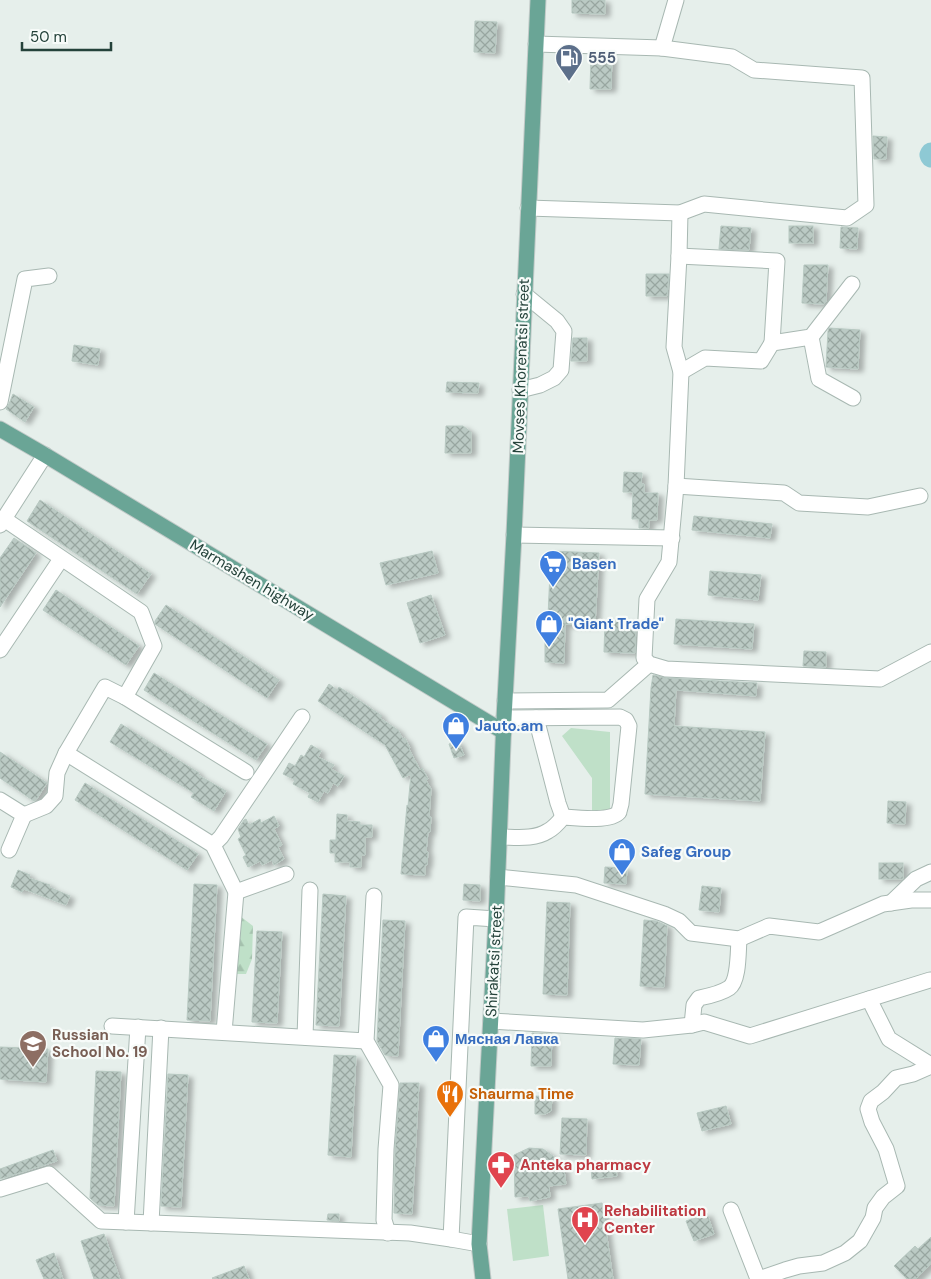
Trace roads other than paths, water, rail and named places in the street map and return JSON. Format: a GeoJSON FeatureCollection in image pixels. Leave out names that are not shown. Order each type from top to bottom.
{"type":"FeatureCollection","features":[{"type":"Feature","properties":{"kind":"main road","name":"Movses Khorenatsi street"},"geometry":{"type":"LineString","coordinates":[[504,725],[538,0]]}},
{"type":"Feature","properties":{"kind":"main road","name":"Marmashen highway"},"geometry":{"type":"LineString","coordinates":[[0,429],[504,725]]}},
{"type":"Feature","properties":{"kind":"main road","name":"Shirakatsi street"},"geometry":{"type":"LineString","coordinates":[[483,1279],[479,1244],[504,725]]}},
{"type":"Feature","properties":{"kind":"street"},"geometry":{"type":"LineString","coordinates":[[662,48],[676,0]]}},
{"type":"Feature","properties":{"kind":"street"},"geometry":{"type":"LineString","coordinates":[[528,208],[680,213],[704,204],[847,218],[866,205],[862,78],[754,70],[732,57],[662,48],[536,44]]}},
{"type":"Feature","properties":{"kind":"street"},"geometry":{"type":"LineString","coordinates":[[680,213],[674,347],[681,372],[672,538],[669,562],[647,599],[644,658],[649,664],[666,669],[880,679],[931,652]]}},
{"type":"Feature","properties":{"kind":"street"},"geometry":{"type":"LineString","coordinates":[[679,256],[777,261],[772,343],[761,360],[705,358],[681,372]]}},
{"type":"Feature","properties":{"kind":"street"},"geometry":{"type":"LineString","coordinates":[[0,402],[25,279],[49,276]]}},
{"type":"Feature","properties":{"kind":"street"},"geometry":{"type":"LineString","coordinates":[[772,343],[811,337],[852,284]]}},
{"type":"Feature","properties":{"kind":"street"},"geometry":{"type":"LineString","coordinates":[[520,390],[540,385],[554,378],[562,370],[564,331],[557,321],[524,294]]}},
{"type":"Feature","properties":{"kind":"street"},"geometry":{"type":"LineString","coordinates":[[811,337],[819,379],[852,398]]}},
{"type":"Feature","properties":{"kind":"street"},"geometry":{"type":"LineString","coordinates":[[45,455],[2,522],[141,612],[154,646],[125,697]]}},
{"type":"Feature","properties":{"kind":"street"},"geometry":{"type":"LineString","coordinates":[[676,486],[784,493],[799,504],[868,507],[920,496]]}},
{"type":"Feature","properties":{"kind":"street"},"geometry":{"type":"LineString","coordinates":[[514,535],[672,538]]}},
{"type":"Feature","properties":{"kind":"street"},"geometry":{"type":"LineString","coordinates":[[0,650],[61,559]]}},
{"type":"Feature","properties":{"kind":"street"},"geometry":{"type":"LineString","coordinates":[[505,701],[608,700],[649,664]]}},
{"type":"Feature","properties":{"kind":"street"},"geometry":{"type":"LineString","coordinates":[[10,850],[24,815],[46,806],[55,796],[57,773],[66,753],[104,687],[125,697],[246,772]]}},
{"type":"Feature","properties":{"kind":"street"},"geometry":{"type":"LineString","coordinates":[[213,845],[221,837],[302,717]]}},
{"type":"Feature","properties":{"kind":"street"},"geometry":{"type":"LineString","coordinates":[[500,837],[539,836],[549,831],[563,817],[606,818],[614,816],[619,812],[629,726],[626,720],[620,717],[536,718],[504,725]]}},
{"type":"Feature","properties":{"kind":"street"},"geometry":{"type":"LineString","coordinates":[[536,718],[563,817]]}},
{"type":"Feature","properties":{"kind":"street"},"geometry":{"type":"LineString","coordinates":[[66,753],[213,845],[236,892],[224,1032]]}},
{"type":"Feature","properties":{"kind":"street"},"geometry":{"type":"LineString","coordinates":[[0,800],[24,815]]}},
{"type":"Feature","properties":{"kind":"street"},"geometry":{"type":"LineString","coordinates":[[891,903],[916,879],[931,872]]}},
{"type":"Feature","properties":{"kind":"street"},"geometry":{"type":"LineString","coordinates":[[236,892],[286,874]]}},
{"type":"Feature","properties":{"kind":"street"},"geometry":{"type":"LineString","coordinates":[[498,877],[576,885],[664,914],[679,921],[691,933],[739,939],[769,926],[819,932],[883,904],[931,900]]}},
{"type":"Feature","properties":{"kind":"street"},"geometry":{"type":"LineString","coordinates":[[304,1037],[310,890]]}},
{"type":"Feature","properties":{"kind":"street"},"geometry":{"type":"LineString","coordinates":[[374,896],[366,1041],[391,1085],[386,1149],[384,1220],[388,1233]]}},
{"type":"Feature","properties":{"kind":"street"},"geometry":{"type":"LineString","coordinates":[[451,1239],[466,917],[496,919]]}},
{"type":"Feature","properties":{"kind":"street"},"geometry":{"type":"LineString","coordinates":[[692,1025],[694,1005],[699,998],[721,993],[731,987],[736,979],[739,939]]}},
{"type":"Feature","properties":{"kind":"street"},"geometry":{"type":"LineString","coordinates":[[490,1021],[643,1030],[704,1022],[750,1036],[931,980]]}},
{"type":"Feature","properties":{"kind":"street"},"geometry":{"type":"LineString","coordinates":[[869,999],[889,1039],[931,1065]]}},
{"type":"Feature","properties":{"kind":"street"},"geometry":{"type":"LineString","coordinates":[[112,1026],[366,1041]]}},
{"type":"Feature","properties":{"kind":"street"},"geometry":{"type":"LineString","coordinates":[[126,1222],[138,1027]]}},
{"type":"Feature","properties":{"kind":"street"},"geometry":{"type":"LineString","coordinates":[[150,1223],[161,1028]]}},
{"type":"Feature","properties":{"kind":"street"},"geometry":{"type":"LineString","coordinates":[[731,1210],[759,1279],[800,1266],[823,1263],[845,1253],[860,1241],[873,1218],[875,1208],[883,1197],[897,1186],[886,1149],[872,1122],[868,1109],[871,1101],[883,1092],[896,1078],[913,1074],[931,1065]]}},
{"type":"Feature","properties":{"kind":"street"},"geometry":{"type":"LineString","coordinates":[[0,1189],[49,1174],[101,1221],[410,1234],[479,1244]]}},
{"type":"Feature","properties":{"kind":"waterway"},"geometry":{"type":"LineString","coordinates":[[931,153],[931,157]]}},
{"type":"Feature","properties":{"kind":"place","name":"555"},"geometry":{"type":"Point","coordinates":[569,82]}},
{"type":"Feature","properties":{"kind":"place","name":"Basen"},"geometry":{"type":"Point","coordinates":[553,588]}},
{"type":"Feature","properties":{"kind":"place","name":"\"Giant Trade\""},"geometry":{"type":"Point","coordinates":[549,648]}},
{"type":"Feature","properties":{"kind":"place","name":"Jauto.am"},"geometry":{"type":"Point","coordinates":[456,750]}},
{"type":"Feature","properties":{"kind":"place","name":"Safeg Group"},"geometry":{"type":"Point","coordinates":[622,876]}},
{"type":"Feature","properties":{"kind":"place","name":"Мясная Лавка"},"geometry":{"type":"Point","coordinates":[436,1063]}},
{"type":"Feature","properties":{"kind":"place","name":"Russian School No. 19"},"geometry":{"type":"Point","coordinates":[33,1068]}},
{"type":"Feature","properties":{"kind":"place","name":"Shaurma Time"},"geometry":{"type":"Point","coordinates":[450,1118]}},
{"type":"Feature","properties":{"kind":"place","name":"Anteka pharmacy"},"geometry":{"type":"Point","coordinates":[501,1189]}},
{"type":"Feature","properties":{"kind":"place","name":"Rehabilitation Center"},"geometry":{"type":"Point","coordinates":[585,1244]}}]}
